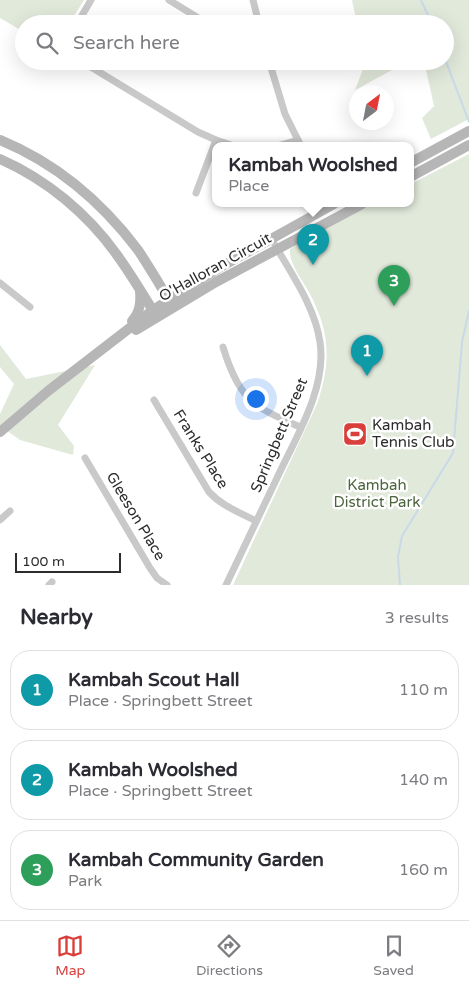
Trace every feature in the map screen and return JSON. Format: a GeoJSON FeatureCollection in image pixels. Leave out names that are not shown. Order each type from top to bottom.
{"type":"FeatureCollection","features":[{"type":"Feature","properties":{"kind":"street"},"geometry":{"type":"LineString","coordinates":[[82,15],[91,0]]}},
{"type":"Feature","properties":{"kind":"street"},"geometry":{"type":"LineString","coordinates":[[169,0],[193,15]]}},
{"type":"Feature","properties":{"kind":"street"},"geometry":{"type":"LineString","coordinates":[[253,0],[257,15]]}},
{"type":"Feature","properties":{"kind":"street"},"geometry":{"type":"LineString","coordinates":[[96,70],[198,132],[222,142]]}},
{"type":"Feature","properties":{"kind":"street"},"geometry":{"type":"LineString","coordinates":[[272,70],[285,114],[299,142]]}},
{"type":"Feature","properties":{"kind":"street"},"geometry":{"type":"LineString","coordinates":[[414,161],[469,131]]}},
{"type":"Feature","properties":{"kind":"street"},"geometry":{"type":"LineString","coordinates":[[0,140],[33,155],[58,171],[88,195],[116,223],[139,252],[170,303]]}},
{"type":"Feature","properties":{"kind":"street"},"geometry":{"type":"LineString","coordinates":[[414,175],[469,146]]}},
{"type":"Feature","properties":{"kind":"street"},"geometry":{"type":"LineString","coordinates":[[196,193],[212,151]]}},
{"type":"Feature","properties":{"kind":"street"},"geometry":{"type":"LineString","coordinates":[[0,159],[55,192],[76,209],[102,235],[121,260],[155,313]]}},
{"type":"Feature","properties":{"kind":"street","name":"O'Halloran Circuit"},"geometry":{"type":"LineString","coordinates":[[0,432],[114,340],[118,342],[193,284],[328,207]]}},
{"type":"Feature","properties":{"kind":"street"},"geometry":{"type":"LineString","coordinates":[[334,207],[339,216]]}},
{"type":"Feature","properties":{"kind":"street","name":"O'Halloran Circuit"},"geometry":{"type":"LineString","coordinates":[[170,303],[356,207]]}},
{"type":"Feature","properties":{"kind":"street"},"geometry":{"type":"LineString","coordinates":[[102,235],[116,223]]}},
{"type":"Feature","properties":{"kind":"street","name":"Springbett Street"},"geometry":{"type":"LineString","coordinates":[[226,585],[314,397],[319,379],[320,343],[314,318],[272,238]]}},
{"type":"Feature","properties":{"kind":"street"},"geometry":{"type":"LineString","coordinates":[[148,267],[166,286],[180,288],[193,284]]}},
{"type":"Feature","properties":{"kind":"street"},"geometry":{"type":"LineString","coordinates":[[0,283],[30,307]]}},
{"type":"Feature","properties":{"kind":"street"},"geometry":{"type":"LineString","coordinates":[[114,340],[138,313],[141,306],[140,291]]}},
{"type":"Feature","properties":{"kind":"street"},"geometry":{"type":"LineString","coordinates":[[223,347],[229,367],[246,396],[264,410],[300,427]]}},
{"type":"Feature","properties":{"kind":"street","name":"Franks Place"},"geometry":{"type":"LineString","coordinates":[[154,400],[208,492],[226,506],[256,520]]}},
{"type":"Feature","properties":{"kind":"street","name":"Gleeson Place"},"geometry":{"type":"LineString","coordinates":[[85,458],[150,568],[157,578],[167,585]]}},
{"type":"Feature","properties":{"kind":"street"},"geometry":{"type":"LineString","coordinates":[[0,520],[10,511]]}},
{"type":"Feature","properties":{"kind":"green space"},"geometry":{"type":"Polygon","coordinates":[[[0,0],[84,0],[75,15],[15,15],[15,27],[0,18],[0,0]]]}},
{"type":"Feature","properties":{"kind":"green space"},"geometry":{"type":"Polygon","coordinates":[[[352,0],[469,0],[469,119],[431,139],[422,118],[434,106],[426,70],[454,70],[454,15],[355,15],[352,0]]]}},
{"type":"Feature","properties":{"kind":"green space"},"geometry":{"type":"Polygon","coordinates":[[[363,70],[392,70],[364,85],[357,85],[363,70]]]}},
{"type":"Feature","properties":{"kind":"green space","name":"Kambah District Park"},"geometry":{"type":"Polygon","coordinates":[[[469,154],[469,585],[233,585],[317,404],[324,377],[327,352],[323,327],[313,300],[292,261],[290,249],[365,207],[414,207],[414,182],[469,154]]]}},
{"type":"Feature","properties":{"kind":"green space"},"geometry":{"type":"Polygon","coordinates":[[[0,345],[26,379],[95,365],[58,425],[74,446],[73,455],[20,440],[0,426],[0,414],[14,384],[0,367],[0,345]]]}},
{"type":"Feature","properties":{"kind":"waterway"},"geometry":{"type":"LineString","coordinates":[[421,0],[428,15]]}},
{"type":"Feature","properties":{"kind":"waterway"},"geometry":{"type":"LineString","coordinates":[[449,70],[469,122]]}},
{"type":"Feature","properties":{"kind":"waterway"},"geometry":{"type":"LineString","coordinates":[[400,585],[398,557],[402,536],[453,453],[462,342],[469,311]]}},
{"type":"Feature","properties":{"kind":"place","name":"Kambah Woolshed"},"geometry":{"type":"Point","coordinates":[313,265]}},
{"type":"Feature","properties":{"kind":"place","name":"Kambah Community Garden"},"geometry":{"type":"Point","coordinates":[394,306]}},
{"type":"Feature","properties":{"kind":"place","name":"Kambah Scout Hall"},"geometry":{"type":"Point","coordinates":[367,376]}},
{"type":"Feature","properties":{"kind":"place","name":"Kambah Tennis Club"},"geometry":{"type":"Point","coordinates":[355,434]}}]}
